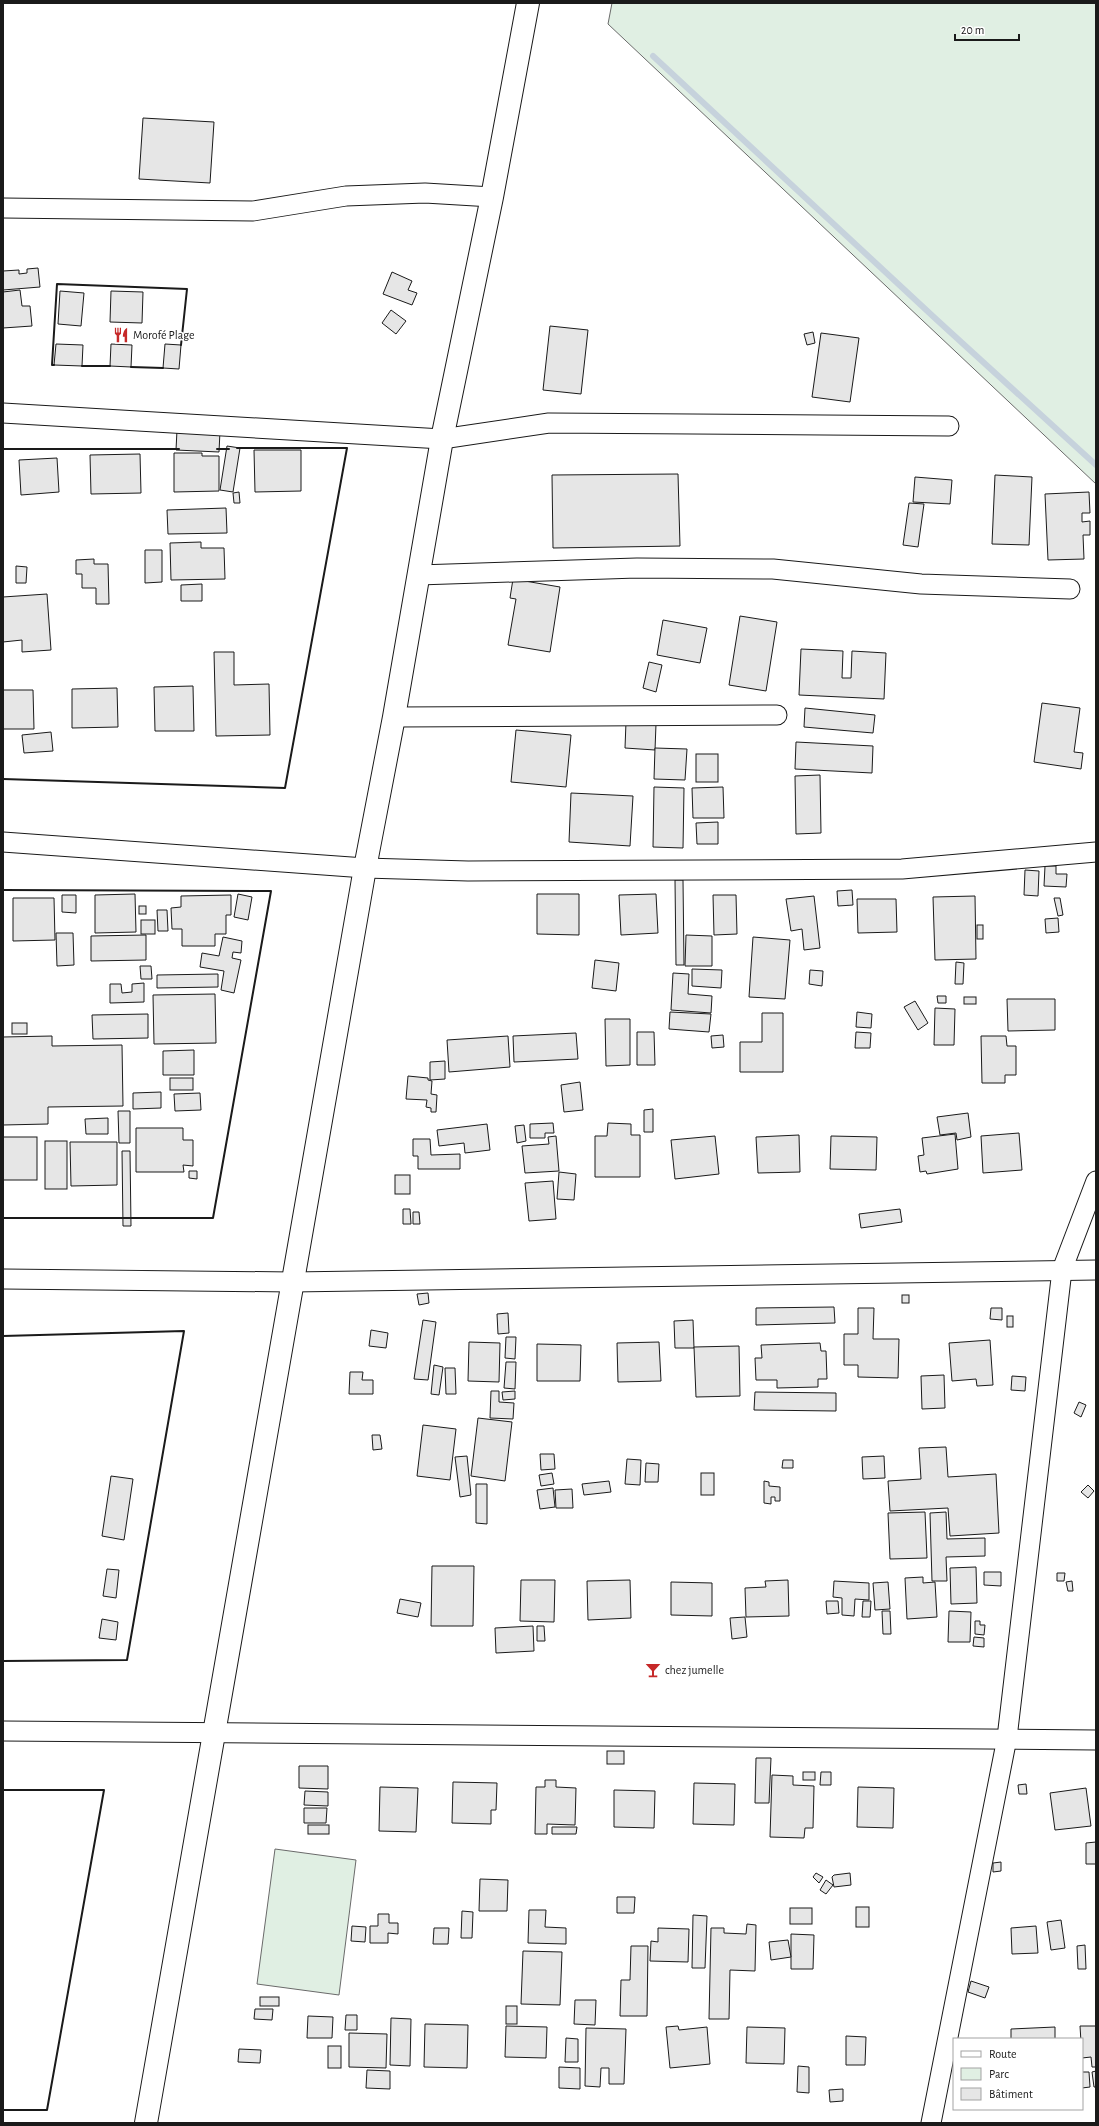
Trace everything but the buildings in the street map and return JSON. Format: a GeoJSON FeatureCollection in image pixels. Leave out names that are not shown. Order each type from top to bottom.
{"type":"FeatureCollection","features":[{"type":"Feature","properties":{"kind":"street"},"geometry":{"type":"LineString","coordinates":[[146,2123],[292,1282],[365,868],[394,717],[442,439],[492,197],[528,3]]}},
{"type":"Feature","properties":{"kind":"street"},"geometry":{"type":"LineString","coordinates":[[3,208],[254,211],[346,196],[425,193],[492,197]]}},
{"type":"Feature","properties":{"kind":"street"},"geometry":{"type":"LineString","coordinates":[[3,413],[442,439],[549,423],[949,426]]}},
{"type":"Feature","properties":{"kind":"street"},"geometry":{"type":"LineString","coordinates":[[418,575],[637,568],[773,569],[921,584],[1070,589]]}},
{"type":"Feature","properties":{"kind":"street"},"geometry":{"type":"LineString","coordinates":[[394,717],[777,715]]}},
{"type":"Feature","properties":{"kind":"street"},"geometry":{"type":"LineString","coordinates":[[3,842],[365,868],[468,871],[902,868],[1096,852]]}},
{"type":"Feature","properties":{"kind":"street"},"geometry":{"type":"LineString","coordinates":[[931,2123],[1007,1738],[1062,1270],[1096,1181]]}},
{"type":"Feature","properties":{"kind":"street"},"geometry":{"type":"LineString","coordinates":[[3,1279],[292,1282],[1096,1270]]}},
{"type":"Feature","properties":{"kind":"street"},"geometry":{"type":"LineString","coordinates":[[3,1731],[214,1734],[1007,1738],[1096,1740]]}},
{"type":"Feature","properties":{"kind":"green space"},"geometry":{"type":"Polygon","coordinates":[[[612,3],[1096,3],[1096,484],[608,24],[612,3]]]}},
{"type":"Feature","properties":{"kind":"green space"},"geometry":{"type":"Polygon","coordinates":[[[275,1849],[356,1860],[339,1995],[257,1984],[275,1849]]]}},
{"type":"Feature","properties":{"kind":"waterway"},"geometry":{"type":"LineString","coordinates":[[653,56],[937,320],[1096,465]]}},
{"type":"Feature","properties":{"kind":"wall"},"geometry":{"type":"LineString","coordinates":[[54,365],[52,365],[57,284],[187,289],[181,345]]}},
{"type":"Feature","properties":{"kind":"wall"},"geometry":{"type":"LineString","coordinates":[[82,366],[110,366]]}},
{"type":"Feature","properties":{"kind":"wall"},"geometry":{"type":"LineString","coordinates":[[131,367],[163,368]]}},
{"type":"Feature","properties":{"kind":"wall"},"geometry":{"type":"LineString","coordinates":[[3,779],[285,788],[347,448],[237,448]]}},
{"type":"Feature","properties":{"kind":"wall"},"geometry":{"type":"LineString","coordinates":[[3,449],[179,449]]}},
{"type":"Feature","properties":{"kind":"wall"},"geometry":{"type":"LineString","coordinates":[[217,449],[229,449]]}},
{"type":"Feature","properties":{"kind":"wall"},"geometry":{"type":"LineString","coordinates":[[3,890],[271,891],[213,1218],[3,1218]]}},
{"type":"Feature","properties":{"kind":"wall"},"geometry":{"type":"LineString","coordinates":[[3,1336],[184,1331],[127,1660],[3,1661]]}},
{"type":"Feature","properties":{"kind":"wall"},"geometry":{"type":"LineString","coordinates":[[3,1790],[104,1790],[47,2110],[3,2110]]}},
{"type":"Feature","properties":{"kind":"place","name":"Morofé Plage"},"geometry":{"type":"Point","coordinates":[121,335]}},
{"type":"Feature","properties":{"kind":"place","name":"chez jumelle"},"geometry":{"type":"Point","coordinates":[653,1670]}}]}
